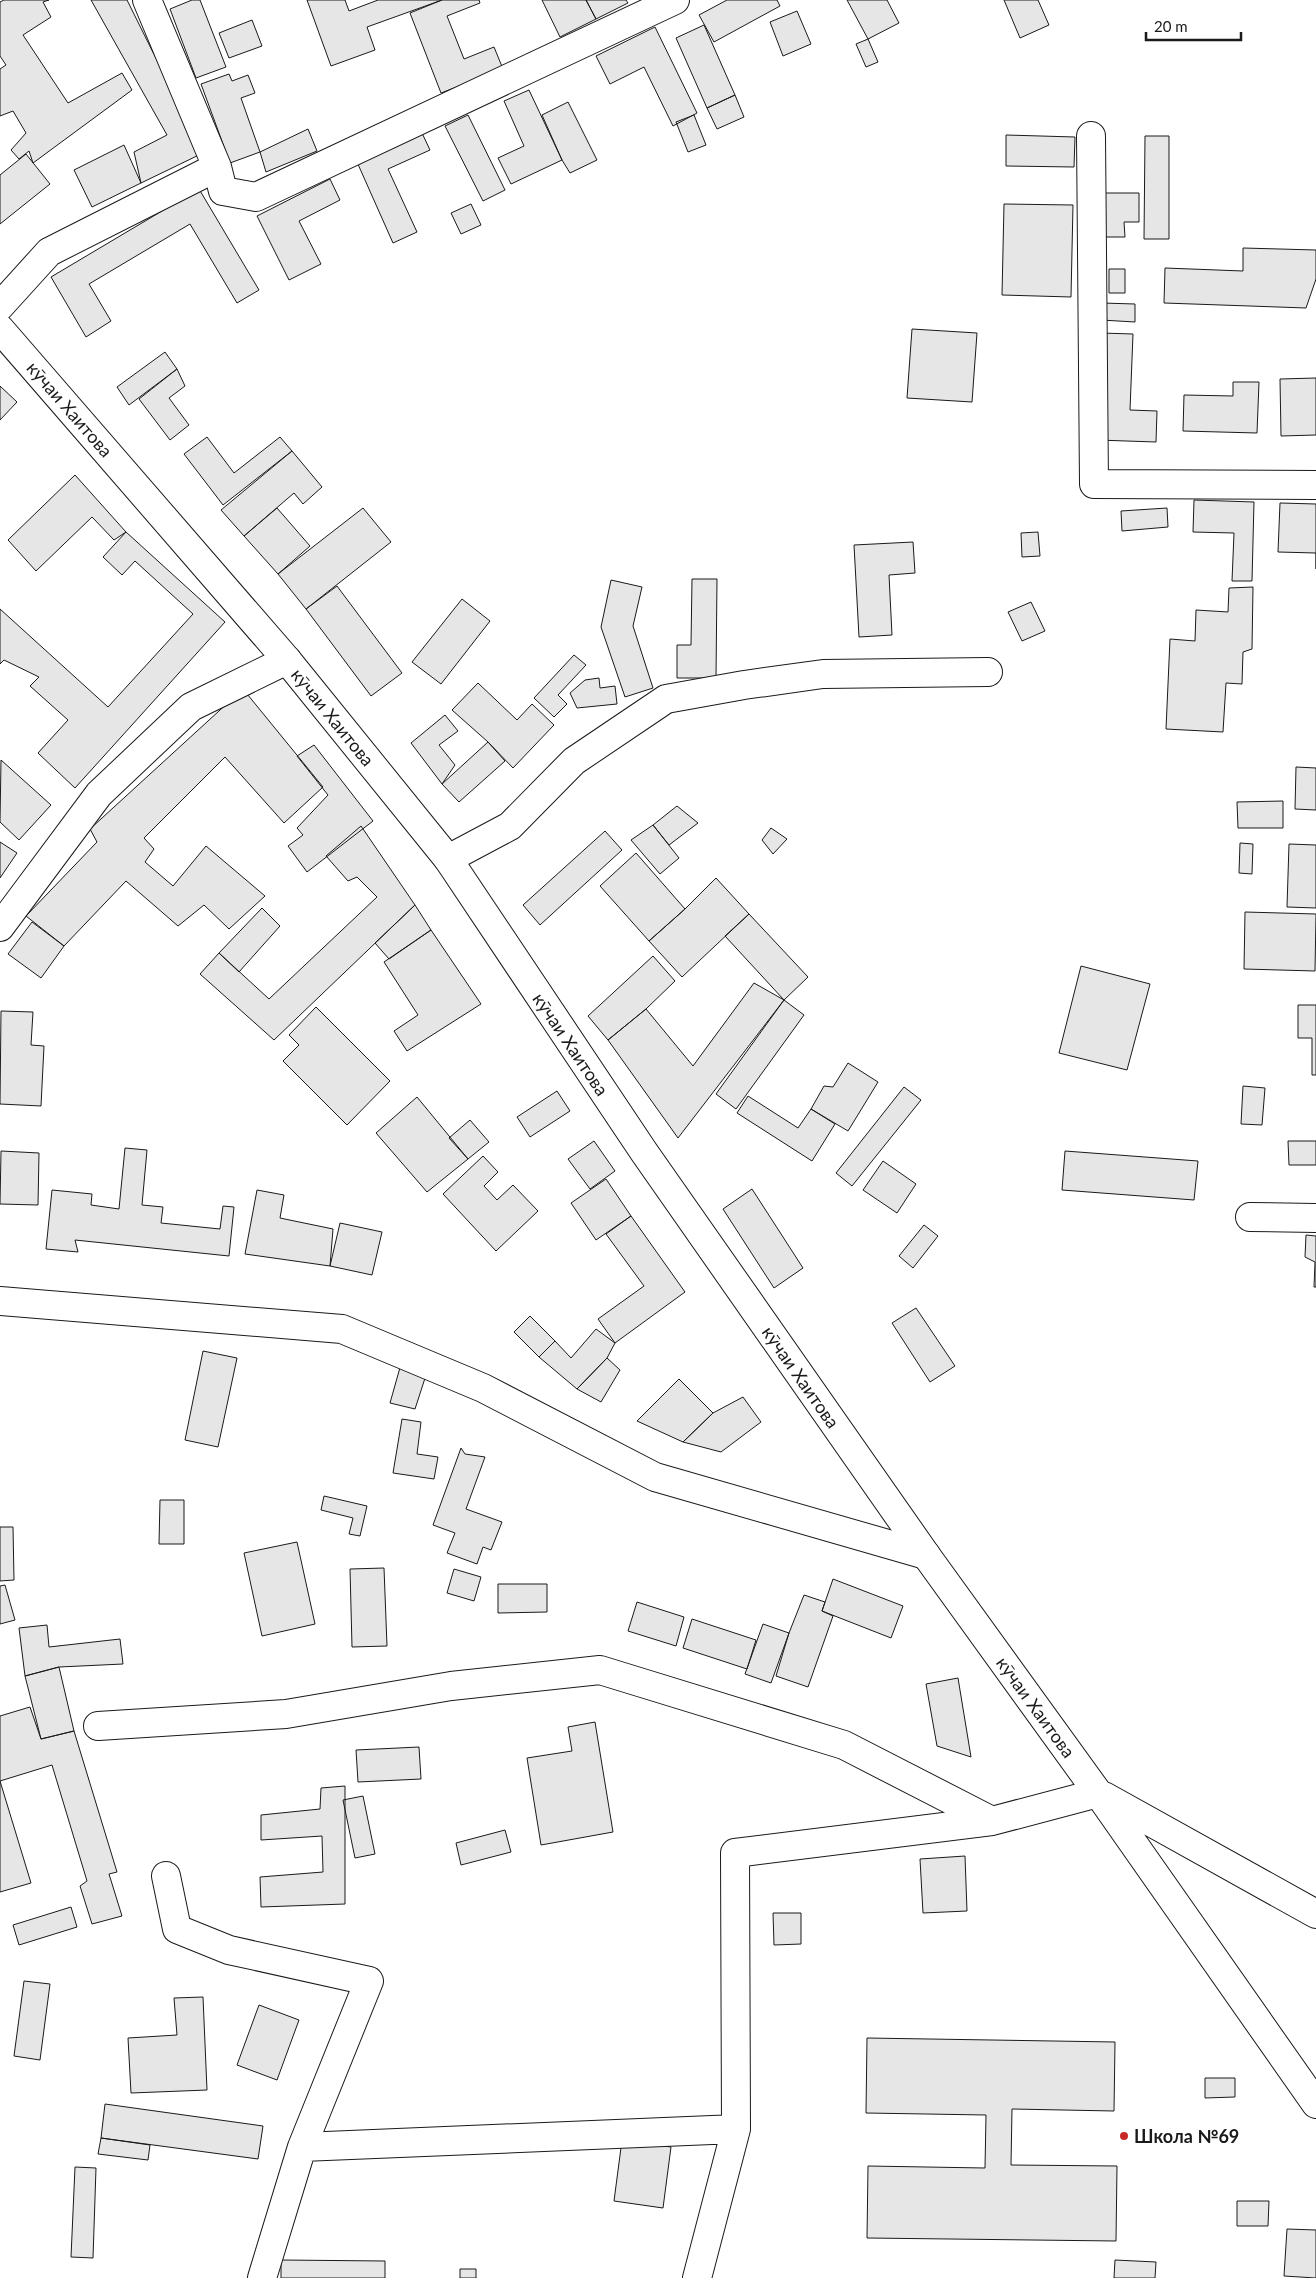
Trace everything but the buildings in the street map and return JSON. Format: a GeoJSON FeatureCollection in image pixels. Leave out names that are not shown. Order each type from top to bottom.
{"type":"FeatureCollection","features":[{"type":"Feature","properties":{"kind":"street"},"geometry":{"type":"LineString","coordinates":[[147,0],[217,168],[224,191],[256,197],[675,0]]}},
{"type":"Feature","properties":{"kind":"street"},"geometry":{"type":"LineString","coordinates":[[1090,136],[1094,484],[1316,485]]}},
{"type":"Feature","properties":{"kind":"street"},"geometry":{"type":"LineString","coordinates":[[0,306],[49,252],[217,168]]}},
{"type":"Feature","properties":{"kind":"street","name":"кӯчаи Хаитова"},"geometry":{"type":"LineString","coordinates":[[0,329],[287,660],[448,859],[644,1152],[926,1555],[1098,1793],[1316,2104]]}},
{"type":"Feature","properties":{"kind":"street"},"geometry":{"type":"LineString","coordinates":[[0,927],[99,794],[191,707],[287,660]]}},
{"type":"Feature","properties":{"kind":"street"},"geometry":{"type":"LineString","coordinates":[[448,859],[510,826],[574,761],[666,700],[744,685],[823,674],[988,672]]}},
{"type":"Feature","properties":{"kind":"street"},"geometry":{"type":"LineString","coordinates":[[1250,1217],[1316,1218]]}},
{"type":"Feature","properties":{"kind":"street"},"geometry":{"type":"LineString","coordinates":[[0,1301],[342,1329],[483,1388],[655,1477],[926,1555]]}},
{"type":"Feature","properties":{"kind":"street"},"geometry":{"type":"LineString","coordinates":[[98,1726],[286,1714],[452,1686],[600,1670],[844,1745],[992,1821]]}},
{"type":"Feature","properties":{"kind":"street"},"geometry":{"type":"LineString","coordinates":[[697,2278],[736,2129],[735,1853],[992,1821],[1098,1793],[1316,1914]]}},
{"type":"Feature","properties":{"kind":"street"},"geometry":{"type":"LineString","coordinates":[[166,1876],[177,1929],[229,1950],[369,1981],[302,2147],[262,2278]]}},
{"type":"Feature","properties":{"kind":"street"},"geometry":{"type":"LineString","coordinates":[[302,2147],[736,2129]]}},
{"type":"Feature","properties":{"kind":"place","name":"Школа №69"},"geometry":{"type":"Point","coordinates":[1124,2136]}}]}
